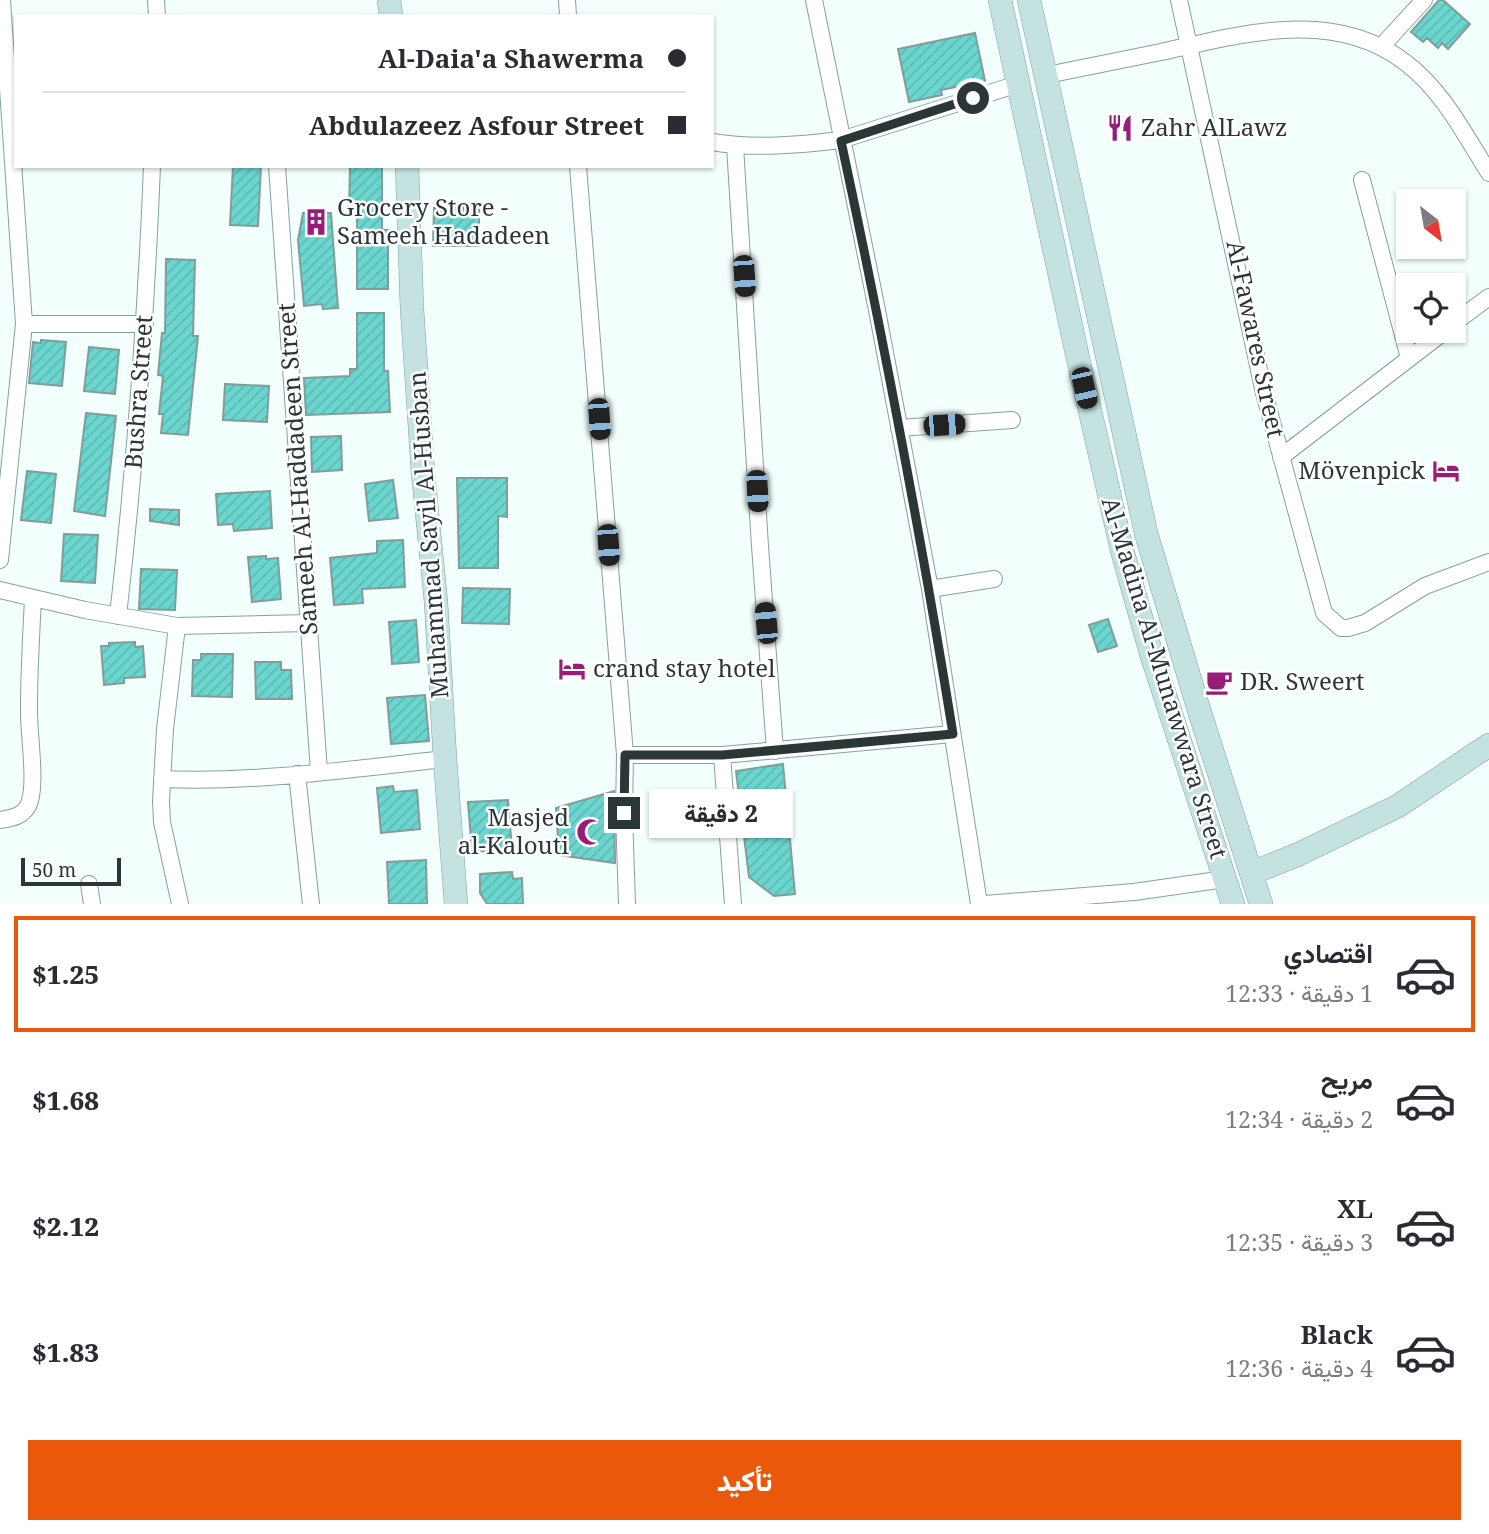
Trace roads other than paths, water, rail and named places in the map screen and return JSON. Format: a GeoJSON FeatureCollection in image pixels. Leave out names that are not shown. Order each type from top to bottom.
{"type":"FeatureCollection","features":[{"type":"Feature","properties":{"kind":"main road","name":"Al-Madina Al-Munawwara Street"},"geometry":{"type":"LineString","coordinates":[[1000,0],[1122,550],[1152,653],[1233,904]]}},
{"type":"Feature","properties":{"kind":"main road","name":"Al-Madina Al-Munawwara Street"},"geometry":{"type":"LineString","coordinates":[[1029,0],[1146,533],[1261,904]]}},
{"type":"Feature","properties":{"kind":"main road","name":"Muhammad Sayil Al-Husban"},"geometry":{"type":"LineString","coordinates":[[407,168],[412,309],[436,603],[456,904]]}},
{"type":"Feature","properties":{"kind":"main road"},"geometry":{"type":"LineString","coordinates":[[1252,873],[1299,854],[1398,806],[1489,745]]}},
{"type":"Feature","properties":{"kind":"street"},"geometry":{"type":"LineString","coordinates":[[0,560],[24,324],[2,0]]}},
{"type":"Feature","properties":{"kind":"street"},"geometry":{"type":"LineString","coordinates":[[814,0],[930,589],[981,904],[1134,892],[1225,879]]}},
{"type":"Feature","properties":{"kind":"street","name":"Al-Fawares Street"},"geometry":{"type":"LineString","coordinates":[[1179,0],[1264,393],[1324,613],[1341,628],[1356,627],[1425,586],[1489,562]]}},
{"type":"Feature","properties":{"kind":"street"},"geometry":{"type":"LineString","coordinates":[[1381,47],[1424,0]]}},
{"type":"Feature","properties":{"kind":"street"},"geometry":{"type":"LineString","coordinates":[[1047,75],[1266,31],[1309,29],[1339,32],[1381,47],[1406,62],[1425,79],[1461,128],[1489,173]]}},
{"type":"Feature","properties":{"kind":"street"},"geometry":{"type":"LineString","coordinates":[[714,142],[735,146],[841,141],[1018,84]]}},
{"type":"Feature","properties":{"kind":"street"},"geometry":{"type":"LineString","coordinates":[[735,146],[775,751]]}},
{"type":"Feature","properties":{"kind":"street","name":"Bushra Street"},"geometry":{"type":"LineString","coordinates":[[118,616],[145,324],[152,168]]}},
{"type":"Feature","properties":{"kind":"street","name":"Sameeh Al-Haddadeen Street"},"geometry":{"type":"LineString","coordinates":[[277,168],[319,772]]}},
{"type":"Feature","properties":{"kind":"street"},"geometry":{"type":"LineString","coordinates":[[578,168],[625,755],[624,813],[628,904]]}},
{"type":"Feature","properties":{"kind":"street"},"geometry":{"type":"LineString","coordinates":[[1362,180],[1409,358]]}},
{"type":"Feature","properties":{"kind":"street"},"geometry":{"type":"LineString","coordinates":[[1466,314],[1489,297]]}},
{"type":"Feature","properties":{"kind":"street"},"geometry":{"type":"LineString","coordinates":[[24,324],[145,324]]}},
{"type":"Feature","properties":{"kind":"street"},"geometry":{"type":"LineString","coordinates":[[1281,457],[1429,343]]}},
{"type":"Feature","properties":{"kind":"street"},"geometry":{"type":"LineString","coordinates":[[899,428],[1012,420]]}},
{"type":"Feature","properties":{"kind":"street"},"geometry":{"type":"LineString","coordinates":[[930,589],[994,579]]}},
{"type":"Feature","properties":{"kind":"street"},"geometry":{"type":"LineString","coordinates":[[0,590],[33,599],[177,626],[308,623]]}},
{"type":"Feature","properties":{"kind":"street"},"geometry":{"type":"LineString","coordinates":[[0,820],[14,818],[24,812],[32,790],[29,712],[33,599]]}},
{"type":"Feature","properties":{"kind":"street"},"geometry":{"type":"LineString","coordinates":[[177,626],[162,779],[162,822],[180,904]]}},
{"type":"Feature","properties":{"kind":"street"},"geometry":{"type":"LineString","coordinates":[[625,755],[722,755],[953,734]]}},
{"type":"Feature","properties":{"kind":"street"},"geometry":{"type":"LineString","coordinates":[[722,755],[733,904]]}},
{"type":"Feature","properties":{"kind":"street"},"geometry":{"type":"LineString","coordinates":[[162,779],[297,774],[445,759]]}},
{"type":"Feature","properties":{"kind":"street"},"geometry":{"type":"LineString","coordinates":[[297,774],[311,904]]}},
{"type":"Feature","properties":{"kind":"street"},"geometry":{"type":"LineString","coordinates":[[89,884],[92,904]]}},
{"type":"Feature","properties":{"kind":"place","name":"Zahr AlLawz"},"geometry":{"type":"Point","coordinates":[1120,128]}},
{"type":"Feature","properties":{"kind":"place","name":"Grocery Store - Sameeh Hadadeen"},"geometry":{"type":"Point","coordinates":[316,222]}},
{"type":"Feature","properties":{"kind":"place","name":"Mövenpick"},"geometry":{"type":"Point","coordinates":[1446,471]}},
{"type":"Feature","properties":{"kind":"place","name":"crand stay hotel"},"geometry":{"type":"Point","coordinates":[572,669]}},
{"type":"Feature","properties":{"kind":"place","name":"DR. Sweert"},"geometry":{"type":"Point","coordinates":[1219,682]}},
{"type":"Feature","properties":{"kind":"place","name":"Masjed al-Kalouti"},"geometry":{"type":"Point","coordinates":[590,832]}}]}
